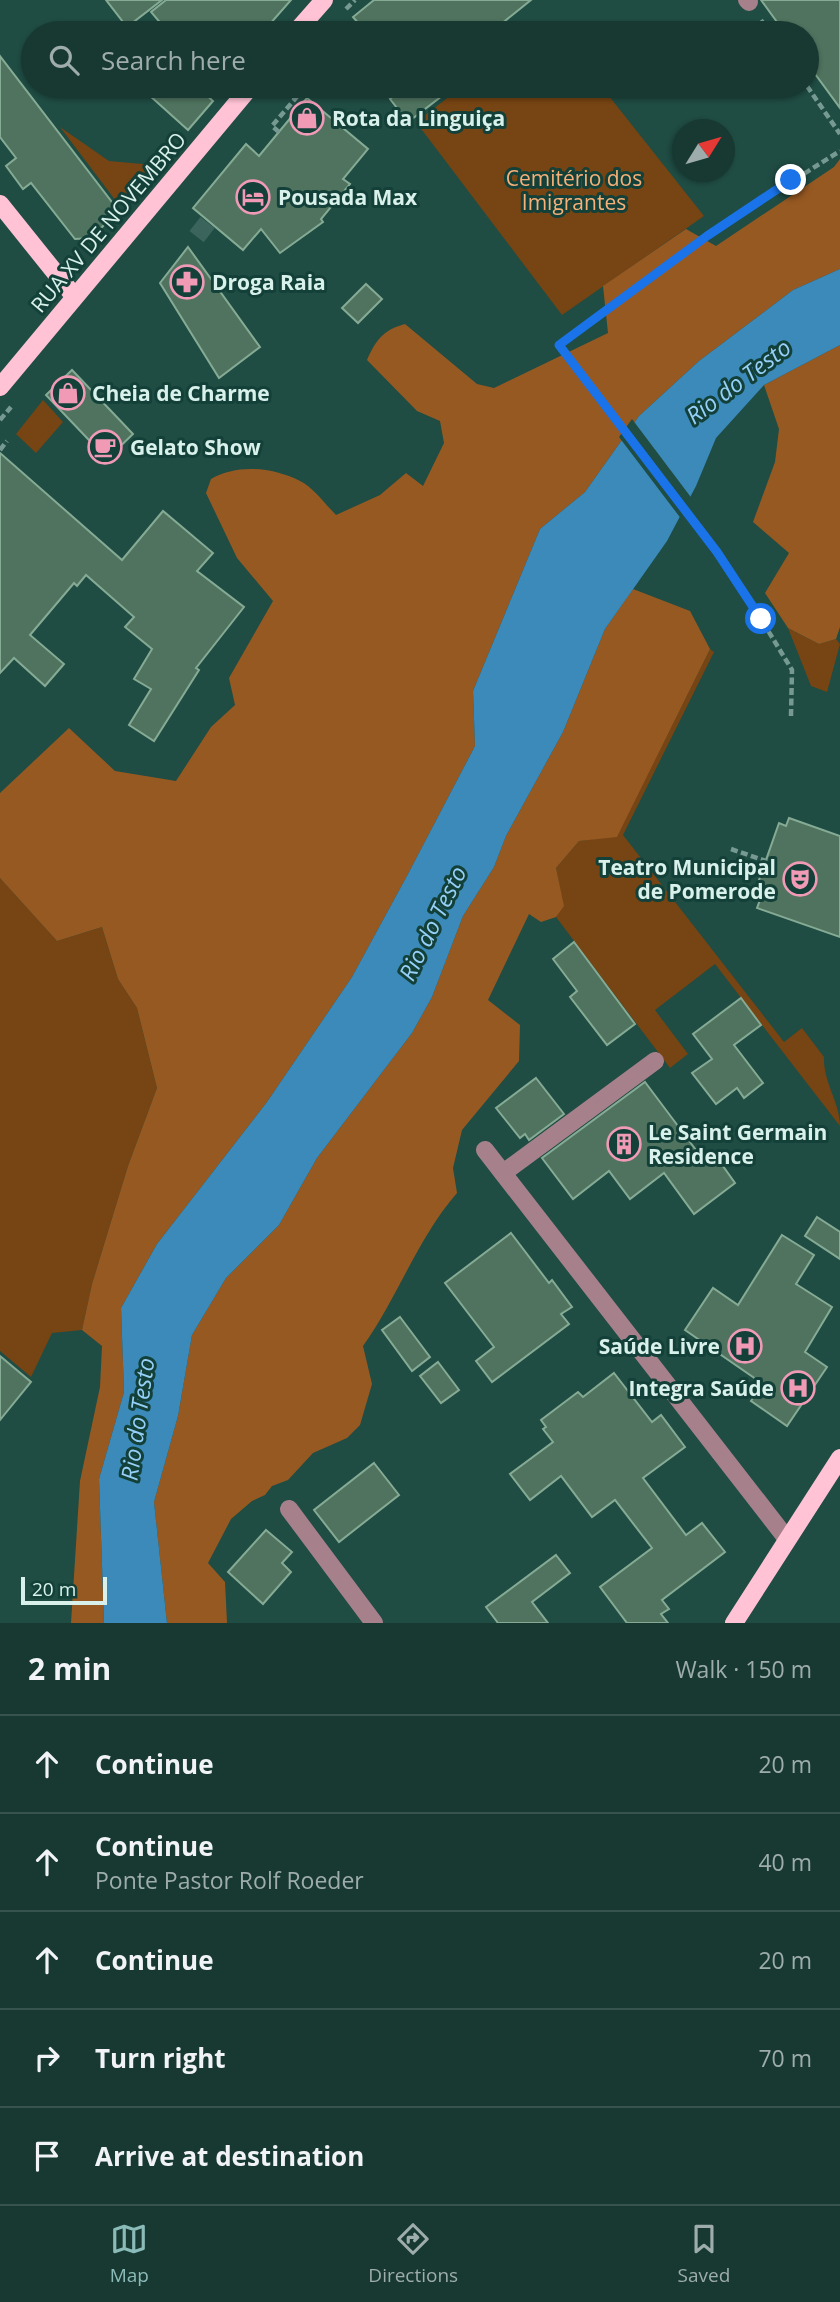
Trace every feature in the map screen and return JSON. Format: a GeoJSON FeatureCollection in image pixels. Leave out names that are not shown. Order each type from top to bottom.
{"type":"FeatureCollection","features":[{"type":"Feature","properties":{"kind":"main road"},"geometry":{"type":"LineString","coordinates":[[306,21],[324,0]]}},
{"type":"Feature","properties":{"kind":"main road","name":"RUA XV DE NOVEMBRO"},"geometry":{"type":"LineString","coordinates":[[0,387],[241,98]]}},
{"type":"Feature","properties":{"kind":"main road"},"geometry":{"type":"LineString","coordinates":[[0,204],[74,296]]}},
{"type":"Feature","properties":{"kind":"main road"},"geometry":{"type":"LineString","coordinates":[[734,1623],[840,1458]]}},
{"type":"Feature","properties":{"kind":"street"},"geometry":{"type":"LineString","coordinates":[[503,1173],[655,1061]]}},
{"type":"Feature","properties":{"kind":"street"},"geometry":{"type":"LineString","coordinates":[[485,1150],[787,1539]]}},
{"type":"Feature","properties":{"kind":"street"},"geometry":{"type":"LineString","coordinates":[[289,1509],[374,1623]]}},
{"type":"Feature","properties":{"kind":"path"},"geometry":{"type":"LineString","coordinates":[[279,132],[272,126],[295,98]]}},
{"type":"Feature","properties":{"kind":"path"},"geometry":{"type":"LineString","coordinates":[[815,98],[840,134]]}},
{"type":"Feature","properties":{"kind":"path"},"geometry":{"type":"LineString","coordinates":[[791,716],[792,670],[717,552],[559,345],[707,236],[840,151]]}},
{"type":"Feature","properties":{"kind":"path"},"geometry":{"type":"LineString","coordinates":[[0,450],[7,441]]}},
{"type":"Feature","properties":{"kind":"path"},"geometry":{"type":"LineString","coordinates":[[731,849],[766,861]]}},
{"type":"Feature","properties":{"kind":"green space","name":"Cemitério dos Imigrantes"},"geometry":{"type":"Polygon","coordinates":[[[447,98],[611,98],[672,176],[672,182],[677,182],[704,216],[562,315],[416,122],[447,98]]]}},
{"type":"Feature","properties":{"kind":"green space"},"geometry":{"type":"Polygon","coordinates":[[[60,127],[109,161],[154,165],[119,205],[60,127]]]}},
{"type":"Feature","properties":{"kind":"green space"},"geometry":{"type":"Polygon","coordinates":[[[43,400],[63,422],[36,453],[16,434],[43,400]]]}},
{"type":"Feature","properties":{"kind":"green space"},"geometry":{"type":"Polygon","coordinates":[[[788,628],[819,644],[836,639],[840,644],[827,692],[811,686],[788,628]]]}},
{"type":"Feature","properties":{"kind":"green space"},"geometry":{"type":"Polygon","coordinates":[[[710,649],[714,652],[623,835],[784,1042],[802,1028],[824,1057],[826,1075],[840,1126],[715,964],[655,1010],[688,1054],[670,1068],[556,917],[563,905],[556,868],[579,841],[617,836],[710,649]]]}},
{"type":"Feature","properties":{"kind":"green space"},"geometry":{"type":"Polygon","coordinates":[[[0,878],[57,941],[102,927],[118,979],[137,1008],[157,1088],[128,1166],[92,1284],[82,1330],[52,1333],[31,1377],[0,1351],[0,878]]]}},
{"type":"Feature","properties":{"kind":"shaded area"},"geometry":{"type":"Polygon","coordinates":[[[840,159],[840,269],[793,290],[699,361],[639,416],[585,492],[540,529],[473,691],[475,746],[408,874],[352,977],[267,1102],[157,1244],[121,1308],[124,1392],[99,1479],[104,1623],[71,1623],[80,1481],[100,1387],[102,1346],[82,1330],[92,1284],[128,1166],[157,1088],[137,1008],[118,979],[102,927],[57,941],[0,878],[0,793],[69,728],[115,771],[176,781],[211,727],[235,705],[229,678],[273,601],[237,558],[206,493],[211,479],[243,469],[266,470],[289,476],[314,491],[336,515],[380,495],[406,473],[423,486],[444,443],[440,421],[417,411],[367,360],[377,341],[386,333],[405,324],[477,384],[494,388],[608,333],[603,286],[686,229],[716,246],[834,167],[840,159]]]}},
{"type":"Feature","properties":{"kind":"shaded area"},"geometry":{"type":"Polygon","coordinates":[[[840,345],[840,627],[836,639],[819,644],[788,628],[765,593],[789,553],[753,522],[775,462],[779,429],[764,385],[840,345]]]}},
{"type":"Feature","properties":{"kind":"shaded area"},"geometry":{"type":"Polygon","coordinates":[[[633,589],[690,611],[710,649],[617,837],[579,841],[556,868],[564,906],[556,917],[541,922],[529,914],[488,1000],[520,1025],[519,1061],[462,1130],[453,1168],[457,1193],[430,1229],[363,1346],[372,1384],[360,1425],[347,1438],[313,1453],[288,1480],[272,1486],[265,1495],[252,1501],[231,1519],[208,1563],[225,1582],[227,1623],[167,1623],[154,1502],[178,1416],[192,1335],[226,1278],[279,1225],[317,1158],[412,1033],[432,997],[463,916],[494,867],[506,836],[563,732],[605,629],[633,589]]]}},
{"type":"Feature","properties":{"kind":"water","name":"Rio do Testo"},"geometry":{"type":"Polygon","coordinates":[[[840,269],[840,345],[764,385],[716,438],[696,486],[667,541],[605,629],[563,732],[506,836],[494,867],[463,916],[432,997],[412,1033],[317,1158],[279,1225],[226,1278],[192,1335],[178,1416],[154,1502],[167,1623],[104,1623],[99,1479],[124,1392],[121,1308],[157,1244],[267,1102],[352,977],[408,874],[475,746],[473,691],[540,529],[585,492],[639,416],[699,361],[793,290],[840,269]]]}},
{"type":"Feature","properties":{"kind":"pier"},"geometry":{"type":"Polygon","coordinates":[[[632,419],[693,500],[682,520],[619,437],[632,419]]]}},
{"type":"Feature","properties":{"kind":"building"},"geometry":{"type":"Polygon","coordinates":[[[106,0],[162,0],[135,21],[122,21],[106,0]]]}},
{"type":"Feature","properties":{"kind":"building"},"geometry":{"type":"Polygon","coordinates":[[[166,0],[291,0],[273,21],[159,21],[151,12],[166,0]]]}},
{"type":"Feature","properties":{"kind":"building"},"geometry":{"type":"Polygon","coordinates":[[[374,0],[531,0],[505,21],[356,21],[353,17],[374,0]]]}},
{"type":"Feature","properties":{"kind":"building"},"geometry":{"type":"Polygon","coordinates":[[[761,0],[840,0],[840,108],[819,79],[819,21],[776,21],[761,0]]]}},
{"type":"Feature","properties":{"kind":"building"},"geometry":{"type":"Polygon","coordinates":[[[0,56],[21,83],[21,98],[32,98],[118,210],[92,238],[75,239],[31,183],[23,189],[6,166],[16,158],[0,137],[0,56]]]}},
{"type":"Feature","properties":{"kind":"building"},"geometry":{"type":"Polygon","coordinates":[[[152,98],[210,98],[213,101],[188,130],[152,98]]]}},
{"type":"Feature","properties":{"kind":"building"},"geometry":{"type":"Polygon","coordinates":[[[307,98],[368,149],[343,179],[350,184],[321,219],[323,222],[280,253],[261,229],[243,250],[193,208],[246,144],[259,156],[307,98]]]}},
{"type":"Feature","properties":{"kind":"building"},"geometry":{"type":"Polygon","coordinates":[[[391,98],[439,98],[408,122],[391,98]]]}},
{"type":"Feature","properties":{"kind":"building"},"geometry":{"type":"Polygon","coordinates":[[[188,247],[260,347],[219,378],[160,283],[188,247]]]}},
{"type":"Feature","properties":{"kind":"building"},"geometry":{"type":"Polygon","coordinates":[[[366,284],[382,299],[358,323],[342,308],[366,284]]]}},
{"type":"Feature","properties":{"kind":"building"},"geometry":{"type":"Polygon","coordinates":[[[72,370],[133,434],[107,459],[46,395],[72,370]]]}},
{"type":"Feature","properties":{"kind":"building"},"geometry":{"type":"Polygon","coordinates":[[[0,453],[122,560],[163,511],[213,553],[197,571],[244,607],[196,668],[199,670],[154,741],[129,725],[151,689],[134,679],[152,649],[125,627],[134,617],[86,575],[77,586],[74,583],[30,635],[64,664],[45,686],[14,658],[0,673],[0,453]]]}},
{"type":"Feature","properties":{"kind":"building","name":"Teatro Municipal de Pomerode"},"geometry":{"type":"Polygon","coordinates":[[[789,818],[840,836],[840,937],[757,908],[760,900],[753,897],[779,823],[786,826],[789,818]]]}},
{"type":"Feature","properties":{"kind":"building"},"geometry":{"type":"Polygon","coordinates":[[[574,942],[635,1024],[607,1045],[570,997],[577,991],[553,959],[574,942]]]}},
{"type":"Feature","properties":{"kind":"building"},"geometry":{"type":"Polygon","coordinates":[[[741,998],[761,1025],[734,1045],[763,1083],[744,1098],[737,1088],[716,1104],[692,1073],[712,1059],[693,1034],[741,998]]]}},
{"type":"Feature","properties":{"kind":"building"},"geometry":{"type":"Polygon","coordinates":[[[536,1078],[564,1114],[529,1140],[525,1134],[520,1138],[496,1108],[536,1078]]]}},
{"type":"Feature","properties":{"kind":"building","name":"Le Saint Germain Residence"},"geometry":{"type":"Polygon","coordinates":[[[645,1082],[705,1162],[715,1155],[735,1183],[694,1214],[664,1173],[630,1199],[609,1171],[573,1199],[542,1158],[645,1082]]]}},
{"type":"Feature","properties":{"kind":"building"},"geometry":{"type":"Polygon","coordinates":[[[817,1217],[840,1232],[840,1259],[805,1236],[817,1217]]]}},
{"type":"Feature","properties":{"kind":"building"},"geometry":{"type":"Polygon","coordinates":[[[511,1233],[549,1283],[552,1280],[572,1307],[561,1314],[569,1324],[492,1382],[476,1361],[494,1347],[445,1283],[511,1233]]]}},
{"type":"Feature","properties":{"kind":"building"},"geometry":{"type":"Polygon","coordinates":[[[782,1235],[814,1255],[796,1284],[832,1307],[805,1352],[827,1367],[787,1426],[751,1401],[763,1384],[685,1330],[713,1288],[738,1305],[782,1235]]]}},
{"type":"Feature","properties":{"kind":"building"},"geometry":{"type":"Polygon","coordinates":[[[400,1317],[430,1357],[412,1371],[382,1330],[400,1317]]]}},
{"type":"Feature","properties":{"kind":"building"},"geometry":{"type":"Polygon","coordinates":[[[0,1356],[31,1382],[0,1420],[0,1356]]]}},
{"type":"Feature","properties":{"kind":"building"},"geometry":{"type":"Polygon","coordinates":[[[438,1362],[459,1390],[441,1403],[420,1376],[438,1362]]]}},
{"type":"Feature","properties":{"kind":"building"},"geometry":{"type":"Polygon","coordinates":[[[614,1373],[652,1422],[661,1415],[685,1447],[643,1478],[686,1535],[702,1523],[725,1552],[662,1600],[669,1609],[661,1614],[668,1623],[627,1623],[600,1587],[652,1548],[615,1500],[592,1517],[561,1476],[530,1500],[510,1474],[553,1442],[543,1429],[546,1427],[541,1420],[578,1392],[583,1397],[614,1373]]]}},
{"type":"Feature","properties":{"kind":"building"},"geometry":{"type":"Polygon","coordinates":[[[374,1463],[399,1495],[339,1542],[314,1510],[374,1463]]]}},
{"type":"Feature","properties":{"kind":"building"},"geometry":{"type":"Polygon","coordinates":[[[266,1530],[292,1552],[282,1563],[291,1572],[263,1604],[228,1572],[266,1530]]]}},
{"type":"Feature","properties":{"kind":"building"},"geometry":{"type":"Polygon","coordinates":[[[556,1555],[570,1573],[532,1602],[548,1623],[498,1623],[486,1607],[556,1555]]]}},
{"type":"Feature","properties":{"kind":"tunnel"},"geometry":{"type":"LineString","coordinates":[[195,224],[213,238]]}},
{"type":"Feature","properties":{"kind":"place","name":"Rota da Linguiça"},"geometry":{"type":"Point","coordinates":[307,118]}},
{"type":"Feature","properties":{"kind":"place","name":"Pousada Max"},"geometry":{"type":"Point","coordinates":[253,197]}},
{"type":"Feature","properties":{"kind":"place","name":"Droga Raia"},"geometry":{"type":"Point","coordinates":[187,282]}},
{"type":"Feature","properties":{"kind":"place","name":"Cheia de Charme"},"geometry":{"type":"Point","coordinates":[68,393]}},
{"type":"Feature","properties":{"kind":"place","name":"Gelato Show"},"geometry":{"type":"Point","coordinates":[105,447]}},
{"type":"Feature","properties":{"kind":"place","name":"Teatro Municipal de Pomerode"},"geometry":{"type":"Point","coordinates":[800,879]}},
{"type":"Feature","properties":{"kind":"place","name":"Le Saint Germain Residence"},"geometry":{"type":"Point","coordinates":[624,1144]}},
{"type":"Feature","properties":{"kind":"place","name":"Saúde Livre"},"geometry":{"type":"Point","coordinates":[745,1346]}},
{"type":"Feature","properties":{"kind":"place","name":"Integra Saúde"},"geometry":{"type":"Point","coordinates":[798,1388]}},
{"type":"Feature","properties":{"kind":"route"},"geometry":{"type":"LineString","coordinates":[[761,619],[717,552],[559,345],[707,236],[791,180]]}}]}
